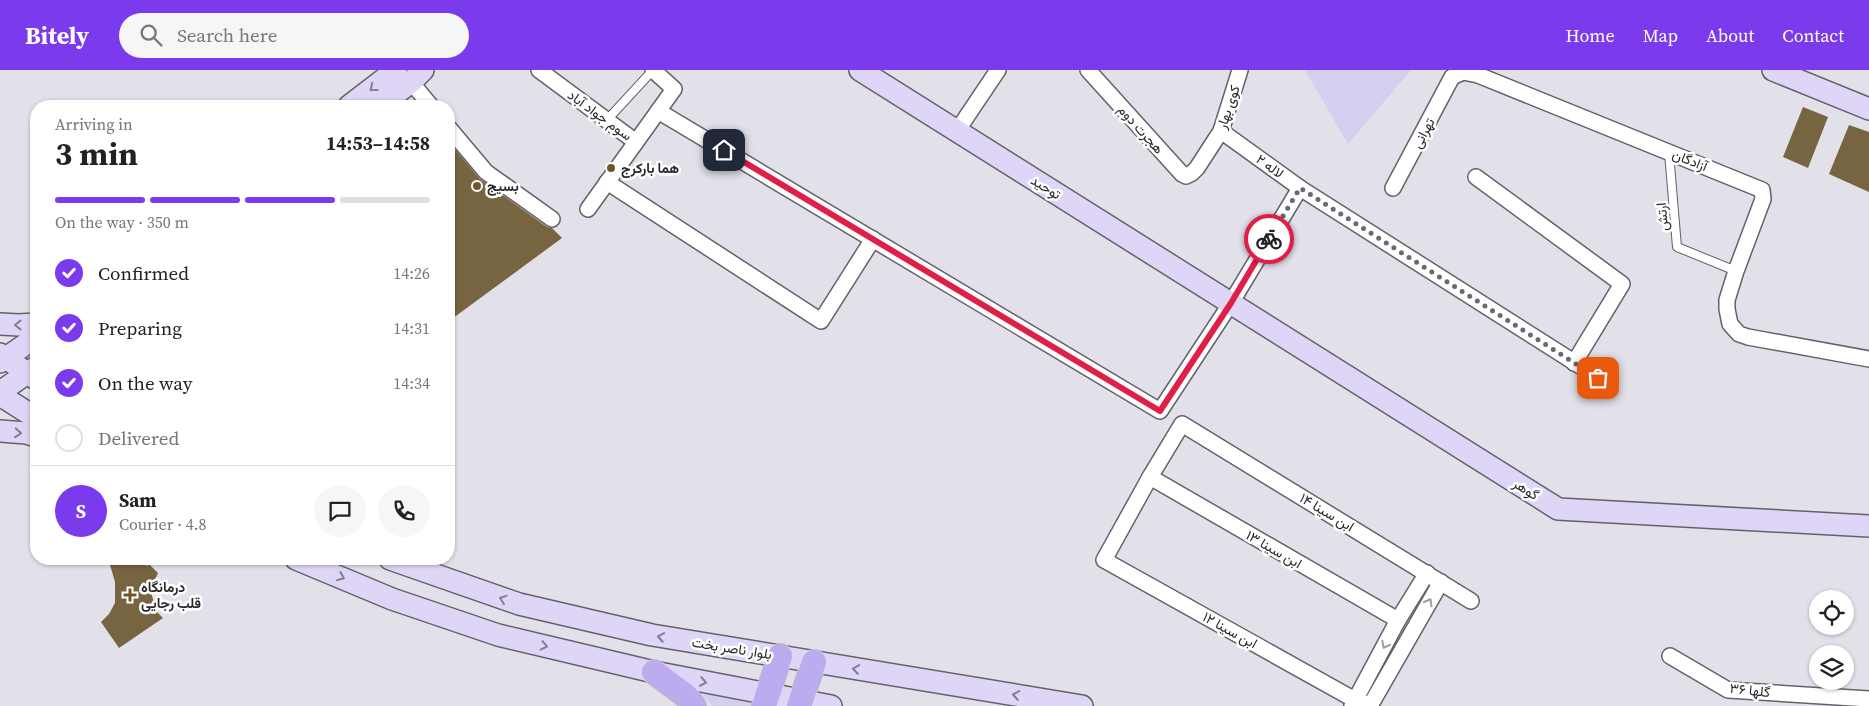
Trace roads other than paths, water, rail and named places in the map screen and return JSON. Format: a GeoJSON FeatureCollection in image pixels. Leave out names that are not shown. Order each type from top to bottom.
{"type":"FeatureCollection","features":[{"type":"Feature","properties":{"kind":"main road","name":"توحید"},"geometry":{"type":"LineString","coordinates":[[860,70],[1231,303]]}},
{"type":"Feature","properties":{"kind":"main road"},"geometry":{"type":"LineString","coordinates":[[1774,70],[1869,109]]}},
{"type":"Feature","properties":{"kind":"main road"},"geometry":{"type":"LineString","coordinates":[[360,100],[410,74]]}},
{"type":"Feature","properties":{"kind":"main road"},"geometry":{"type":"LineString","coordinates":[[386,100],[410,74]]}},
{"type":"Feature","properties":{"kind":"main road","name":"گوهر"},"geometry":{"type":"LineString","coordinates":[[1231,303],[1558,510],[1869,526]]}},
{"type":"Feature","properties":{"kind":"main road"},"geometry":{"type":"LineString","coordinates":[[0,324],[19,326],[30,325]]}},
{"type":"Feature","properties":{"kind":"main road"},"geometry":{"type":"LineString","coordinates":[[2,358],[30,341]]}},
{"type":"Feature","properties":{"kind":"main road"},"geometry":{"type":"LineString","coordinates":[[2,358],[30,372]]}},
{"type":"Feature","properties":{"kind":"main road"},"geometry":{"type":"LineString","coordinates":[[30,376],[0,394],[30,414]]}},
{"type":"Feature","properties":{"kind":"main road"},"geometry":{"type":"LineString","coordinates":[[0,431],[30,434]]}},
{"type":"Feature","properties":{"kind":"main road"},"geometry":{"type":"LineString","coordinates":[[310,565],[392,599],[498,635],[766,700],[831,706]]}},
{"type":"Feature","properties":{"kind":"main road","name":"بلوار ناصر بخت"},"geometry":{"type":"LineString","coordinates":[[407,565],[519,604],[652,635],[1082,706]]}},
{"type":"Feature","properties":{"kind":"main road"},"geometry":{"type":"LineString","coordinates":[[766,700],[780,656]]}},
{"type":"Feature","properties":{"kind":"main road"},"geometry":{"type":"LineString","coordinates":[[800,704],[814,662]]}},
{"type":"Feature","properties":{"kind":"main road"},"geometry":{"type":"LineString","coordinates":[[654,672],[686,696],[694,706]]}},
{"type":"Feature","properties":{"kind":"street","name":"سوم جواد آباد"},"geometry":{"type":"LineString","coordinates":[[539,70],[636,142]]}},
{"type":"Feature","properties":{"kind":"street"},"geometry":{"type":"LineString","coordinates":[[588,209],[674,89],[653,70]]}},
{"type":"Feature","properties":{"kind":"street"},"geometry":{"type":"LineString","coordinates":[[957,131],[998,70]]}},
{"type":"Feature","properties":{"kind":"street","name":"هجرت دوم"},"geometry":{"type":"LineString","coordinates":[[1088,70],[1182,174],[1186,176],[1197,168]]}},
{"type":"Feature","properties":{"kind":"street","name":"کوی بهار"},"geometry":{"type":"LineString","coordinates":[[1197,168],[1221,131],[1240,70]]}},
{"type":"Feature","properties":{"kind":"street","name":"آزادگان"},"geometry":{"type":"LineString","coordinates":[[1467,73],[1759,188],[1763,192],[1764,200],[1726,300],[1728,318],[1734,329],[1739,334],[1748,337],[1869,359]]}},
{"type":"Feature","properties":{"kind":"street","name":"تهرانی"},"geometry":{"type":"LineString","coordinates":[[1393,188],[1467,73]]}},
{"type":"Feature","properties":{"kind":"street"},"geometry":{"type":"LineString","coordinates":[[410,74],[427,100]]}},
{"type":"Feature","properties":{"kind":"street"},"geometry":{"type":"LineString","coordinates":[[658,111],[1160,411],[1231,303],[1300,188]]}},
{"type":"Feature","properties":{"kind":"street","name":"لاله ۲"},"geometry":{"type":"LineString","coordinates":[[1221,131],[1300,188],[1598,378]]}},
{"type":"Feature","properties":{"kind":"street"},"geometry":{"type":"LineString","coordinates":[[455,135],[486,172],[552,219]]}},
{"type":"Feature","properties":{"kind":"street"},"geometry":{"type":"LineString","coordinates":[[1476,177],[1622,284],[1574,363]]}},
{"type":"Feature","properties":{"kind":"street"},"geometry":{"type":"LineString","coordinates":[[607,182],[821,321],[874,240]]}},
{"type":"Feature","properties":{"kind":"street","name":"ابن سینا ۱۴"},"geometry":{"type":"LineString","coordinates":[[1150,477],[1182,424],[1471,601]]}},
{"type":"Feature","properties":{"kind":"street","name":"ابن سینا ۱۲"},"geometry":{"type":"LineString","coordinates":[[1150,477],[1104,560],[1354,703],[1370,706]]}},
{"type":"Feature","properties":{"kind":"street","name":"ابن سینا ۱۳"},"geometry":{"type":"LineString","coordinates":[[1150,477],[1398,620]]}},
{"type":"Feature","properties":{"kind":"street"},"geometry":{"type":"LineString","coordinates":[[1354,703],[1398,620],[1427,573]]}},
{"type":"Feature","properties":{"kind":"street"},"geometry":{"type":"LineString","coordinates":[[1370,706],[1441,582]]}},
{"type":"Feature","properties":{"kind":"street","name":"۳۶ گلها"},"geometry":{"type":"LineString","coordinates":[[1670,656],[1728,690],[1869,699]]}},
{"type":"Feature","properties":{"kind":"lane"},"geometry":{"type":"LineString","coordinates":[[607,120],[653,70]]}},
{"type":"Feature","properties":{"kind":"lane","name":"ارتش"},"geometry":{"type":"LineString","coordinates":[[1669,152],[1677,247],[1736,271]]}},
{"type":"Feature","properties":{"kind":"place","name":"هما بارکرج"},"geometry":{"type":"Point","coordinates":[611,168]}},
{"type":"Feature","properties":{"kind":"place","name":"بسیج"},"geometry":{"type":"Point","coordinates":[477,186]}},
{"type":"Feature","properties":{"kind":"place","name":"درمانگاه قلب رجایی"},"geometry":{"type":"Point","coordinates":[130,595]}}]}
